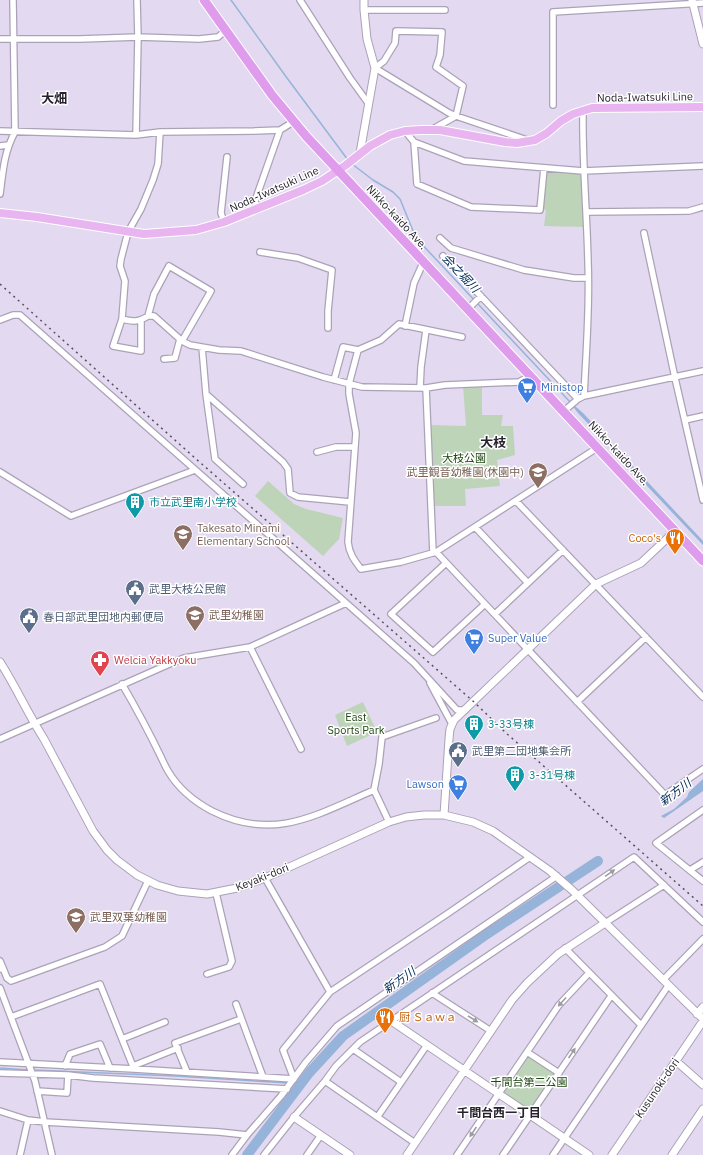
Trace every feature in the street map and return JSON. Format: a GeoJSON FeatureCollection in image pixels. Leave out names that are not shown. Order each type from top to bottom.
{"type":"FeatureCollection","features":[{"type":"Feature","properties":{"kind":"highway","name":"Nikko-kaido Ave."},"geometry":{"type":"LineString","coordinates":[[204,0],[225,31],[293,122],[423,263],[469,307],[530,376],[566,409],[598,448],[703,561]]}},
{"type":"Feature","properties":{"kind":"main road","name":"Noda-Iwatsuki Line"},"geometry":{"type":"LineString","coordinates":[[0,212],[144,234],[196,230],[224,222],[258,209],[322,181],[353,158],[390,135],[405,132],[440,130],[517,143],[529,141],[547,133],[561,121],[583,110],[598,108],[703,107]]}},
{"type":"Feature","properties":{"kind":"street"},"geometry":{"type":"LineString","coordinates":[[0,194],[5,156],[8,145],[15,132],[13,0]]}},
{"type":"Feature","properties":{"kind":"street"},"geometry":{"type":"LineString","coordinates":[[136,135],[138,37],[137,0]]}},
{"type":"Feature","properties":{"kind":"street"},"geometry":{"type":"LineString","coordinates":[[300,0],[350,78],[368,103]]}},
{"type":"Feature","properties":{"kind":"street"},"geometry":{"type":"LineString","coordinates":[[353,158],[368,103],[375,68],[367,39],[364,0]]}},
{"type":"Feature","properties":{"kind":"street"},"geometry":{"type":"LineString","coordinates":[[692,2],[703,44]]}},
{"type":"Feature","properties":{"kind":"street"},"geometry":{"type":"LineString","coordinates":[[553,105],[554,12],[692,2],[703,3]]}},
{"type":"Feature","properties":{"kind":"street"},"geometry":{"type":"LineString","coordinates":[[364,10],[445,10]]}},
{"type":"Feature","properties":{"kind":"street"},"geometry":{"type":"LineString","coordinates":[[0,38],[80,39],[138,37],[199,39],[218,37],[225,31]]}},
{"type":"Feature","properties":{"kind":"street"},"geometry":{"type":"LineString","coordinates":[[375,68],[384,61],[395,42],[396,31],[442,32],[440,55],[436,67],[463,86],[456,116],[432,130]]}},
{"type":"Feature","properties":{"kind":"street"},"geometry":{"type":"LineString","coordinates":[[375,68],[449,113],[529,141]]}},
{"type":"Feature","properties":{"kind":"street"},"geometry":{"type":"LineString","coordinates":[[580,398],[588,278],[587,212],[583,171],[583,110]]}},
{"type":"Feature","properties":{"kind":"street"},"geometry":{"type":"LineString","coordinates":[[0,131],[136,135],[160,132],[280,130],[293,122]]}},
{"type":"Feature","properties":{"kind":"street"},"geometry":{"type":"LineString","coordinates":[[258,209],[255,201],[280,130]]}},
{"type":"Feature","properties":{"kind":"street"},"geometry":{"type":"LineString","coordinates":[[141,321],[141,351],[113,346],[122,319],[125,281],[120,266],[128,232],[141,209],[158,164],[160,132]]}},
{"type":"Feature","properties":{"kind":"street"},"geometry":{"type":"LineString","coordinates":[[405,132],[414,142],[464,160],[583,171],[703,166]]}},
{"type":"Feature","properties":{"kind":"street"},"geometry":{"type":"LineString","coordinates":[[414,142],[417,184],[471,207],[540,210],[544,168]]}},
{"type":"Feature","properties":{"kind":"street"},"geometry":{"type":"LineString","coordinates":[[0,146],[8,145]]}},
{"type":"Feature","properties":{"kind":"street"},"geometry":{"type":"LineString","coordinates":[[224,222],[221,213],[227,157]]}},
{"type":"Feature","properties":{"kind":"street"},"geometry":{"type":"LineString","coordinates":[[587,212],[689,211],[703,207]]}},
{"type":"Feature","properties":{"kind":"street"},"geometry":{"type":"LineString","coordinates":[[644,233],[703,500]]}},
{"type":"Feature","properties":{"kind":"street"},"geometry":{"type":"LineString","coordinates":[[440,238],[451,248],[524,270],[574,278],[588,278]]}},
{"type":"Feature","properties":{"kind":"street"},"geometry":{"type":"LineString","coordinates":[[260,252],[298,258],[332,270],[328,328]]}},
{"type":"Feature","properties":{"kind":"street"},"geometry":{"type":"LineString","coordinates":[[443,256],[480,297],[580,398]]}},
{"type":"Feature","properties":{"kind":"street"},"geometry":{"type":"LineString","coordinates":[[405,326],[414,283],[423,263]]}},
{"type":"Feature","properties":{"kind":"street"},"geometry":{"type":"LineString","coordinates":[[148,316],[154,294],[169,266],[211,291],[181,340],[175,358],[164,359]]}},
{"type":"Feature","properties":{"kind":"street"},"geometry":{"type":"LineString","coordinates":[[469,307],[480,297]]}},
{"type":"Feature","properties":{"kind":"street"},"geometry":{"type":"LineString","coordinates":[[0,320],[13,315],[20,315],[414,663],[457,710],[465,710]]}},
{"type":"Feature","properties":{"kind":"street"},"geometry":{"type":"LineString","coordinates":[[122,319],[133,322],[141,321],[148,316],[154,316],[181,340],[190,345],[219,350],[241,351],[334,380],[362,387],[423,388],[445,385],[519,382],[530,376]]}},
{"type":"Feature","properties":{"kind":"street"},"geometry":{"type":"LineString","coordinates":[[334,380],[343,347],[358,350],[381,340],[399,324],[462,337]]}},
{"type":"Feature","properties":{"kind":"street"},"geometry":{"type":"LineString","coordinates":[[426,330],[420,367],[423,388],[435,553],[495,614],[665,795],[703,769]]}},
{"type":"Feature","properties":{"kind":"street"},"geometry":{"type":"LineString","coordinates":[[202,347],[206,394],[215,459],[243,484]]}},
{"type":"Feature","properties":{"kind":"street"},"geometry":{"type":"LineString","coordinates":[[358,350],[349,384],[349,394],[356,433],[348,542],[349,550],[360,569],[401,562],[435,553],[598,448]]}},
{"type":"Feature","properties":{"kind":"street"},"geometry":{"type":"LineString","coordinates":[[566,409],[580,398],[703,371]]}},
{"type":"Feature","properties":{"kind":"street"},"geometry":{"type":"LineString","coordinates":[[206,394],[283,462],[288,469],[290,493],[298,498],[350,502]]}},
{"type":"Feature","properties":{"kind":"street"},"geometry":{"type":"LineString","coordinates":[[685,420],[703,416]]}},
{"type":"Feature","properties":{"kind":"street"},"geometry":{"type":"LineString","coordinates":[[317,452],[336,447],[355,447]]}},
{"type":"Feature","properties":{"kind":"street"},"geometry":{"type":"LineString","coordinates":[[0,472],[71,516],[195,470]]}},
{"type":"Feature","properties":{"kind":"street"},"geometry":{"type":"LineString","coordinates":[[516,501],[703,697]]}},
{"type":"Feature","properties":{"kind":"street"},"geometry":{"type":"LineString","coordinates":[[475,527],[528,583]]}},
{"type":"Feature","properties":{"kind":"street"},"geometry":{"type":"LineString","coordinates":[[444,815],[449,739],[452,724],[596,584],[641,563],[675,530]]}},
{"type":"Feature","properties":{"kind":"street"},"geometry":{"type":"LineString","coordinates":[[495,614],[563,550]]}},
{"type":"Feature","properties":{"kind":"street"},"geometry":{"type":"LineString","coordinates":[[446,563],[391,614],[433,652],[485,604]]}},
{"type":"Feature","properties":{"kind":"street"},"geometry":{"type":"LineString","coordinates":[[0,739],[184,658],[250,647],[346,603]]}},
{"type":"Feature","properties":{"kind":"street"},"geometry":{"type":"LineString","coordinates":[[577,702],[646,637]]}},
{"type":"Feature","properties":{"kind":"street"},"geometry":{"type":"LineString","coordinates":[[250,647],[301,749]]}},
{"type":"Feature","properties":{"kind":"street","name":"Keyaki-dori"},"geometry":{"type":"LineString","coordinates":[[0,662],[99,840],[117,860],[137,875],[148,881],[178,891],[207,894],[216,893],[237,888],[265,878],[388,822],[418,816],[444,815],[473,822],[488,828],[559,878],[703,1020]]}},
{"type":"Feature","properties":{"kind":"street"},"geometry":{"type":"LineString","coordinates":[[425,674],[452,724]]}},
{"type":"Feature","properties":{"kind":"street"},"geometry":{"type":"LineString","coordinates":[[122,684],[168,772],[181,788],[200,804],[226,818],[253,824],[272,826],[294,823],[374,790]]}},
{"type":"Feature","properties":{"kind":"street"},"geometry":{"type":"LineString","coordinates":[[388,822],[374,790],[382,737],[436,718]]}},
{"type":"Feature","properties":{"kind":"street"},"geometry":{"type":"LineString","coordinates":[[703,810],[656,843],[703,881]]}},
{"type":"Feature","properties":{"kind":"street"},"geometry":{"type":"LineString","coordinates":[[294,1079],[283,1050],[330,992],[448,914],[530,857]]}},
{"type":"Feature","properties":{"kind":"street"},"geometry":{"type":"LineString","coordinates":[[264,1155],[336,1066],[360,1042],[390,1020],[578,896],[634,857],[703,922]]}},
{"type":"Feature","properties":{"kind":"street"},"geometry":{"type":"LineString","coordinates":[[690,870],[703,862]]}},
{"type":"Feature","properties":{"kind":"street"},"geometry":{"type":"LineString","coordinates":[[265,878],[330,992]]}},
{"type":"Feature","properties":{"kind":"street"},"geometry":{"type":"LineString","coordinates":[[232,1155],[247,1135],[287,1089],[306,1062],[337,1026],[559,878]]}},
{"type":"Feature","properties":{"kind":"street"},"geometry":{"type":"LineString","coordinates":[[0,961],[1,969],[11,981],[105,947],[122,936],[148,881]]}},
{"type":"Feature","properties":{"kind":"street"},"geometry":{"type":"LineString","coordinates":[[407,1155],[491,1030],[526,983],[543,966],[566,948],[664,885]]}},
{"type":"Feature","properties":{"kind":"street"},"geometry":{"type":"LineString","coordinates":[[207,974],[229,967],[232,961],[216,893]]}},
{"type":"Feature","properties":{"kind":"street"},"geometry":{"type":"LineString","coordinates":[[553,1155],[641,1025],[665,983],[703,939]]}},
{"type":"Feature","properties":{"kind":"street"},"geometry":{"type":"LineString","coordinates":[[566,948],[589,974],[641,1025]]}},
{"type":"Feature","properties":{"kind":"street"},"geometry":{"type":"LineString","coordinates":[[457,1155],[559,1005],[589,974]]}},
{"type":"Feature","properties":{"kind":"street"},"geometry":{"type":"LineString","coordinates":[[11,1017],[100,984],[133,1067]]}},
{"type":"Feature","properties":{"kind":"street"},"geometry":{"type":"LineString","coordinates":[[0,988],[3,1003],[11,1017],[37,1091],[52,1155]]}},
{"type":"Feature","properties":{"kind":"street"},"geometry":{"type":"LineString","coordinates":[[432,993],[491,1030]]}},
{"type":"Feature","properties":{"kind":"street"},"geometry":{"type":"LineString","coordinates":[[503,1155],[611,996]]}},
{"type":"Feature","properties":{"kind":"street"},"geometry":{"type":"LineString","coordinates":[[236,1004],[263,1077]]}},
{"type":"Feature","properties":{"kind":"street"},"geometry":{"type":"LineString","coordinates":[[697,1014],[703,1007]]}},
{"type":"Feature","properties":{"kind":"street"},"geometry":{"type":"LineString","coordinates":[[187,1072],[175,1043],[241,1019]]}},
{"type":"Feature","properties":{"kind":"street"},"geometry":{"type":"LineString","coordinates":[[390,1020],[589,1155]]}},
{"type":"Feature","properties":{"kind":"street","name":"Kusunoki-dori"},"geometry":{"type":"LineString","coordinates":[[612,1155],[703,1020]]}},
{"type":"Feature","properties":{"kind":"street"},"geometry":{"type":"LineString","coordinates":[[122,1039],[165,1022]]}},
{"type":"Feature","properties":{"kind":"street"},"geometry":{"type":"LineString","coordinates":[[65,1066],[70,1054],[100,1044],[110,1068]]}},
{"type":"Feature","properties":{"kind":"street"},"geometry":{"type":"LineString","coordinates":[[378,1116],[427,1045]]}},
{"type":"Feature","properties":{"kind":"street"},"geometry":{"type":"LineString","coordinates":[[133,1067],[178,1048]]}},
{"type":"Feature","properties":{"kind":"street"},"geometry":{"type":"LineString","coordinates":[[353,1050],[401,1082]]}},
{"type":"Feature","properties":{"kind":"street"},"geometry":{"type":"LineString","coordinates":[[527,1052],[559,1073]]}},
{"type":"Feature","properties":{"kind":"street"},"geometry":{"type":"LineString","coordinates":[[676,1061],[703,1085]]}},
{"type":"Feature","properties":{"kind":"street"},"geometry":{"type":"LineString","coordinates":[[0,1062],[110,1068],[133,1067],[294,1079]]}},
{"type":"Feature","properties":{"kind":"street"},"geometry":{"type":"LineString","coordinates":[[0,1073],[68,1075],[93,1078],[287,1089]]}},
{"type":"Feature","properties":{"kind":"street"},"geometry":{"type":"LineString","coordinates":[[37,1091],[67,1093],[68,1075]]}},
{"type":"Feature","properties":{"kind":"street"},"geometry":{"type":"LineString","coordinates":[[325,1081],[378,1116],[415,1143]]}},
{"type":"Feature","properties":{"kind":"street"},"geometry":{"type":"LineString","coordinates":[[672,1155],[703,1109]]}},
{"type":"Feature","properties":{"kind":"street"},"geometry":{"type":"LineString","coordinates":[[0,1111],[28,1120],[45,1122],[220,1132],[247,1135]]}},
{"type":"Feature","properties":{"kind":"street"},"geometry":{"type":"LineString","coordinates":[[294,1117],[350,1155]]}},
{"type":"Feature","properties":{"kind":"street"},"geometry":{"type":"LineString","coordinates":[[20,1155],[28,1120]]}},
{"type":"Feature","properties":{"kind":"street"},"geometry":{"type":"LineString","coordinates":[[307,1155],[321,1135]]}},
{"type":"Feature","properties":{"kind":"green space"},"geometry":{"type":"Polygon","coordinates":[[[549,171],[579,173],[582,176],[585,227],[544,226],[546,210],[543,209],[547,173],[549,171]]]}},
{"type":"Feature","properties":{"kind":"green space","name":"大枝公園"},"geometry":{"type":"Polygon","coordinates":[[[482,385],[482,415],[503,415],[501,426],[513,426],[515,455],[497,460],[500,486],[465,489],[466,506],[433,506],[430,425],[466,426],[463,386],[482,385]]]}},
{"type":"Feature","properties":{"kind":"green space"},"geometry":{"type":"Polygon","coordinates":[[[268,481],[294,504],[306,509],[343,518],[339,539],[323,556],[255,496],[268,481]]]}},
{"type":"Feature","properties":{"kind":"green space","name":"East Sports Park"},"geometry":{"type":"Polygon","coordinates":[[[363,702],[377,732],[347,746],[335,715],[363,702]]]}},
{"type":"Feature","properties":{"kind":"green space","name":"千間台第二公園"},"geometry":{"type":"Polygon","coordinates":[[[528,1054],[555,1072],[529,1111],[502,1093],[528,1054]]]}},
{"type":"Feature","properties":{"kind":"water"},"geometry":{"type":"Polygon","coordinates":[[[568,400],[583,413],[703,541],[703,545],[578,413],[568,400]]]}},
{"type":"Feature","properties":{"kind":"water"},"geometry":{"type":"Polygon","coordinates":[[[703,779],[703,791],[664,818],[661,816],[674,809],[703,779]]]}},
{"type":"Feature","properties":{"kind":"waterway","name":"会之堀川"},"geometry":{"type":"LineString","coordinates":[[231,0],[348,160]]}},
{"type":"Feature","properties":{"kind":"waterway","name":"会之堀川"},"geometry":{"type":"LineString","coordinates":[[352,164],[373,180],[393,192],[400,199],[416,238],[571,403]]}},
{"type":"Feature","properties":{"kind":"waterway","name":"新方川"},"geometry":{"type":"LineString","coordinates":[[247,1155],[309,1073],[343,1036],[487,934],[598,861]]}},
{"type":"Feature","properties":{"kind":"waterway"},"geometry":{"type":"LineString","coordinates":[[0,1068],[28,1070]]}},
{"type":"Feature","properties":{"kind":"waterway"},"geometry":{"type":"LineString","coordinates":[[32,1070],[175,1076],[288,1083]]}},
{"type":"Feature","properties":{"kind":"waterway","name":"新方川"},"geometry":{"type":"LineString","coordinates":[[293,1083],[302,1083]]}},
{"type":"Feature","properties":{"kind":"railway"},"geometry":{"type":"LineString","coordinates":[[0,284],[703,906]]}},
{"type":"Feature","properties":{"kind":"place","name":"Ministop"},"geometry":{"type":"Point","coordinates":[527,404]}},
{"type":"Feature","properties":{"kind":"place","name":"武里観音幼稚園(休園中)"},"geometry":{"type":"Point","coordinates":[538,489]}},
{"type":"Feature","properties":{"kind":"place","name":"市立武里南小学校"},"geometry":{"type":"Point","coordinates":[135,519]}},
{"type":"Feature","properties":{"kind":"place","name":"Takesato Minami Elementary School"},"geometry":{"type":"Point","coordinates":[183,551]}},
{"type":"Feature","properties":{"kind":"place","name":"Coco's"},"geometry":{"type":"Point","coordinates":[675,555]}},
{"type":"Feature","properties":{"kind":"place","name":"武里大枝公民館"},"geometry":{"type":"Point","coordinates":[135,606]}},
{"type":"Feature","properties":{"kind":"place","name":"武里幼稚園"},"geometry":{"type":"Point","coordinates":[195,632]}},
{"type":"Feature","properties":{"kind":"place","name":"春日部武里団地内郵便局"},"geometry":{"type":"Point","coordinates":[29,634]}},
{"type":"Feature","properties":{"kind":"place","name":"Super Value"},"geometry":{"type":"Point","coordinates":[474,655]}},
{"type":"Feature","properties":{"kind":"place","name":"Welcia Yakkyoku"},"geometry":{"type":"Point","coordinates":[100,677]}},
{"type":"Feature","properties":{"kind":"place","name":"3-33号棟"},"geometry":{"type":"Point","coordinates":[474,741]}},
{"type":"Feature","properties":{"kind":"place","name":"武里第二団地集会所"},"geometry":{"type":"Point","coordinates":[458,768]}},
{"type":"Feature","properties":{"kind":"place","name":"3-31号棟"},"geometry":{"type":"Point","coordinates":[515,792]}},
{"type":"Feature","properties":{"kind":"place","name":"Lawson"},"geometry":{"type":"Point","coordinates":[458,801]}},
{"type":"Feature","properties":{"kind":"place","name":"武里双葉幼稚園"},"geometry":{"type":"Point","coordinates":[76,934]}},
{"type":"Feature","properties":{"kind":"place","name":"厨 Ｓａｗａ"},"geometry":{"type":"Point","coordinates":[385,1034]}},
{"type":"Feature","properties":{"kind":"district","name":"大畑"},"geometry":{"type":"Point","coordinates":[54,98]}},
{"type":"Feature","properties":{"kind":"district","name":"大枝"},"geometry":{"type":"Point","coordinates":[493,442]}},
{"type":"Feature","properties":{"kind":"district","name":"千間台西一丁目"},"geometry":{"type":"Point","coordinates":[499,1112]}}]}
